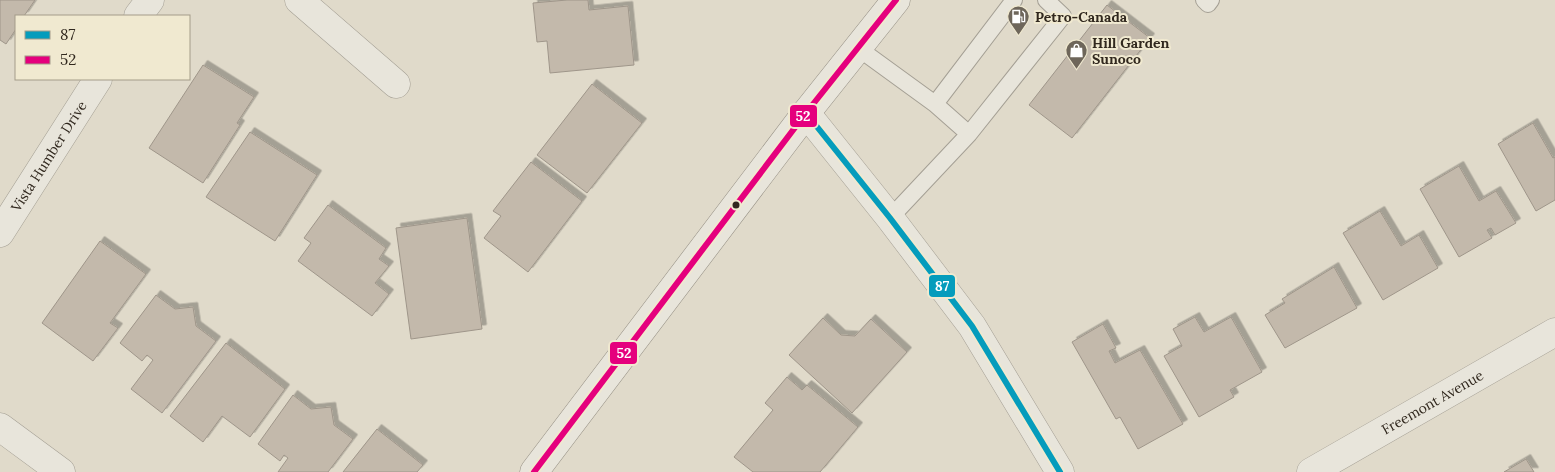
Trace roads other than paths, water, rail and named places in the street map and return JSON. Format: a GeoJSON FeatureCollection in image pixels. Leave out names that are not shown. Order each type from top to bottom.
{"type":"FeatureCollection","features":[{"type":"Feature","properties":{"kind":"street"},"geometry":{"type":"LineString","coordinates":[[139,15],[150,0]]}},
{"type":"Feature","properties":{"kind":"street"},"geometry":{"type":"LineString","coordinates":[[300,0],[396,84]]}},
{"type":"Feature","properties":{"kind":"street"},"geometry":{"type":"LineString","coordinates":[[534,472],[806,113],[896,0]]}},
{"type":"Feature","properties":{"kind":"street","name":"Vista Humber Drive"},"geometry":{"type":"LineString","coordinates":[[0,233],[97,80]]}},
{"type":"Feature","properties":{"kind":"street"},"geometry":{"type":"LineString","coordinates":[[806,113],[890,218],[972,326],[1060,472]]}},
{"type":"Feature","properties":{"kind":"street","name":"Freemont Avenue"},"geometry":{"type":"LineString","coordinates":[[1311,472],[1555,332]]}},
{"type":"Feature","properties":{"kind":"street"},"geometry":{"type":"LineString","coordinates":[[0,427],[61,472]]}},
{"type":"Feature","properties":{"kind":"lane"},"geometry":{"type":"LineString","coordinates":[[935,104],[1014,0]]}},
{"type":"Feature","properties":{"kind":"lane"},"geometry":{"type":"LineString","coordinates":[[890,218],[969,134],[1063,16],[1046,0]]}},
{"type":"Feature","properties":{"kind":"lane"},"geometry":{"type":"LineString","coordinates":[[858,48],[935,104],[969,134]]}},
{"type":"Feature","properties":{"kind":"place","name":"Petro-Canada"},"geometry":{"type":"Point","coordinates":[1019,36]}},
{"type":"Feature","properties":{"kind":"place","name":"Hill Garden Sunoco"},"geometry":{"type":"Point","coordinates":[1076,70]}}]}
